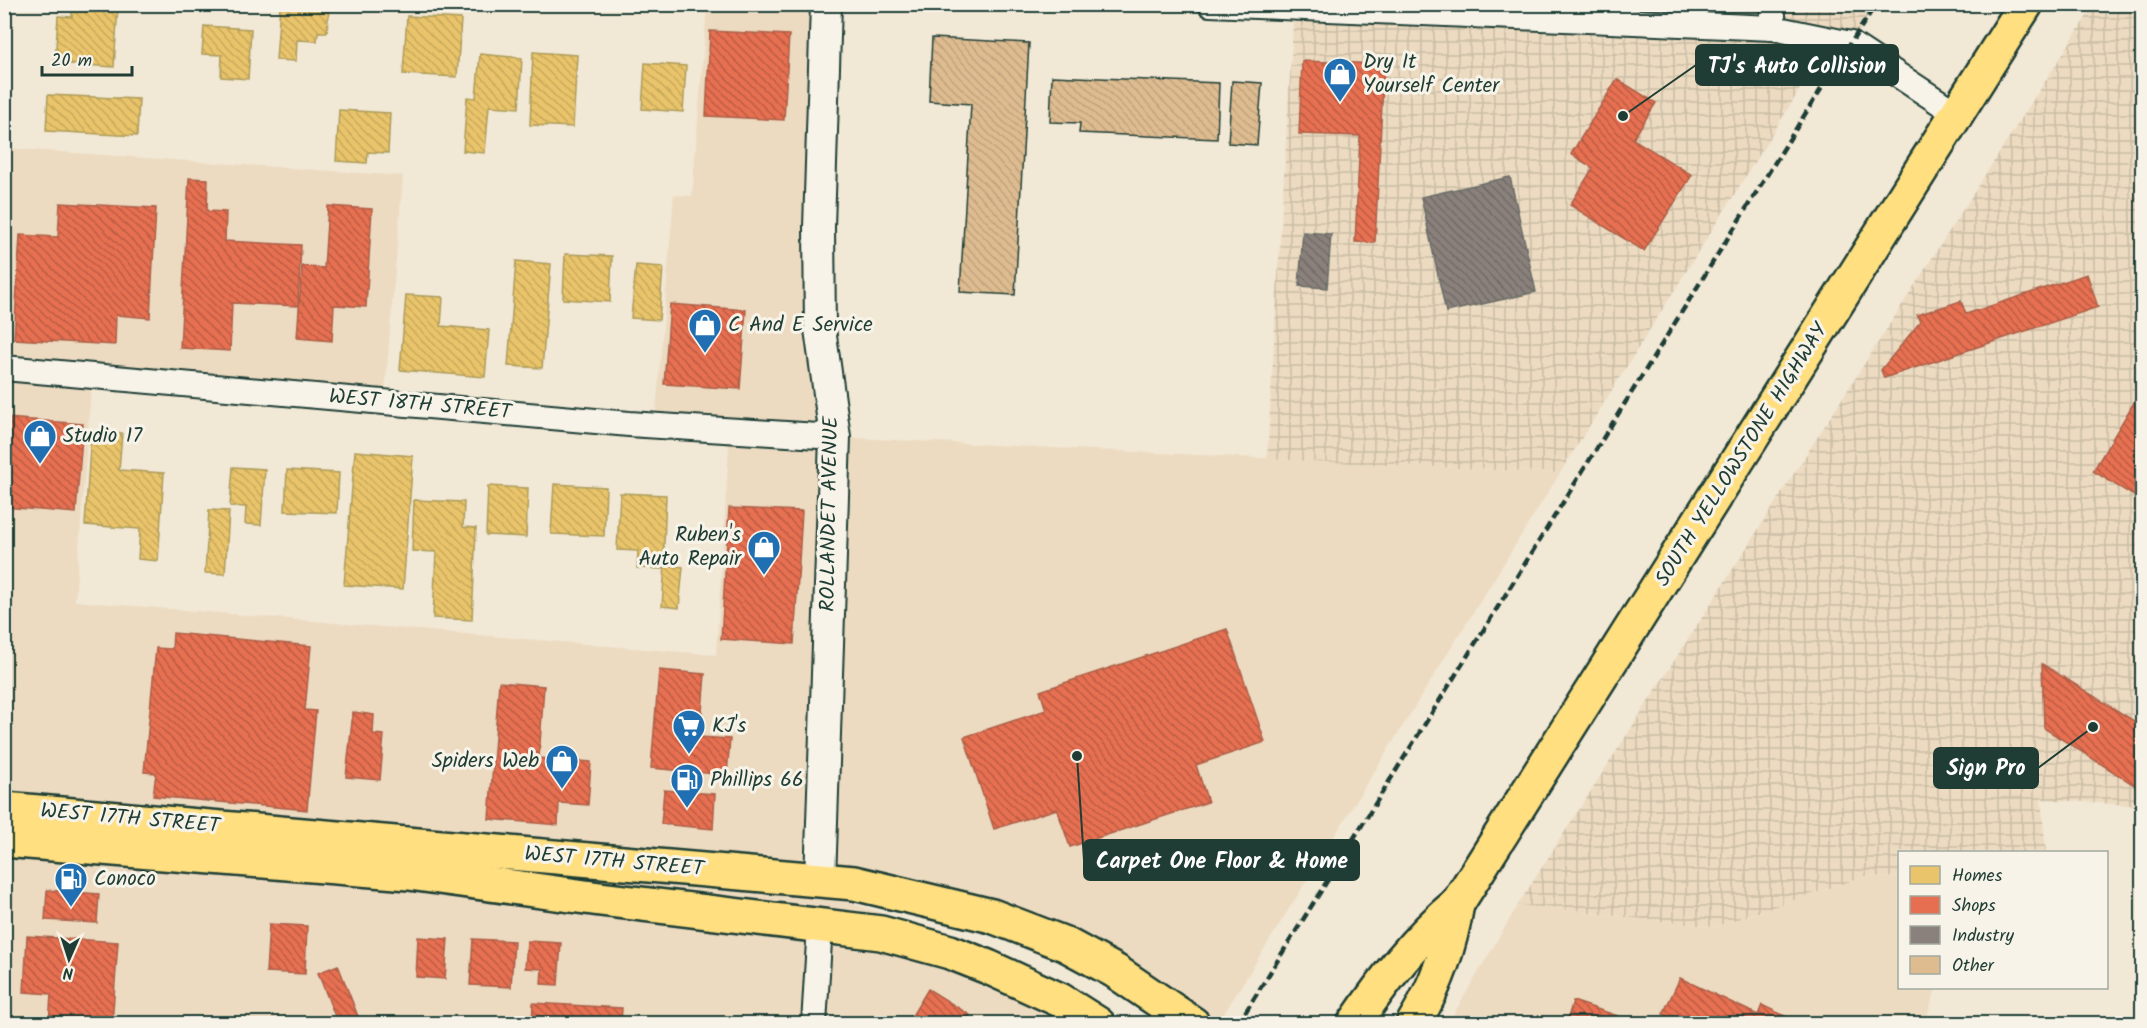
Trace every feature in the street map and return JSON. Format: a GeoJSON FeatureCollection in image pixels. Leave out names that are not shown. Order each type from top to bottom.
{"type":"FeatureCollection","features":[{"type":"Feature","properties":{"kind":"main road","name":"SOUTH YELLOWSTONE HIGHWAY"},"geometry":{"type":"LineString","coordinates":[[1354,1023],[1379,986],[1417,942],[1457,904],[2026,4]]}},
{"type":"Feature","properties":{"kind":"main road","name":"WEST 17TH STREET"},"geometry":{"type":"LineString","coordinates":[[4,809],[854,883],[918,897],[1002,920],[1079,951],[1115,971],[1193,1023]]}},
{"type":"Feature","properties":{"kind":"main road","name":"WEST 17TH STREET"},"geometry":{"type":"LineString","coordinates":[[4,840],[409,873],[881,933],[950,952],[1060,1000],[1098,1023]]}},
{"type":"Feature","properties":{"kind":"main road"},"geometry":{"type":"LineString","coordinates":[[570,895],[612,887],[799,899],[814,894],[820,881]]}},
{"type":"Feature","properties":{"kind":"main road","name":"SOUTH YELLOWSTONE HIGHWAY"},"geometry":{"type":"LineString","coordinates":[[1413,1023],[1440,972],[1457,904]]}},
{"type":"Feature","properties":{"kind":"main road"},"geometry":{"type":"LineString","coordinates":[[820,926],[838,914],[863,909],[952,925],[1002,920]]}},
{"type":"Feature","properties":{"kind":"street","name":"ROLLANDET AVENUE"},"geometry":{"type":"LineString","coordinates":[[820,881],[835,437],[820,329],[819,227],[826,4]]}},
{"type":"Feature","properties":{"kind":"street"},"geometry":{"type":"LineString","coordinates":[[1210,4],[1773,28],[1851,44],[1957,114]]}},
{"type":"Feature","properties":{"kind":"street"},"geometry":{"type":"LineString","coordinates":[[1773,4],[1773,28]]}},
{"type":"Feature","properties":{"kind":"street","name":"WEST 18TH STREET"},"geometry":{"type":"LineString","coordinates":[[4,368],[629,424],[835,437]]}},
{"type":"Feature","properties":{"kind":"street"},"geometry":{"type":"LineString","coordinates":[[814,1023],[820,926]]}},
{"type":"Feature","properties":{"kind":"shaded area"},"geometry":{"type":"Polygon","coordinates":[[[707,5],[826,5],[835,437],[1560,473],[1218,1023],[1192,1023],[1009,921],[824,895],[892,916],[955,943],[1098,1023],[5,1023],[4,148],[403,176],[384,402],[92,376],[75,601],[716,655],[730,431],[655,425],[674,195],[692,196],[707,5]]]}},
{"type":"Feature","properties":{"kind":"shaded area"},"geometry":{"type":"Polygon","coordinates":[[[1231,5],[1874,5],[1851,44],[1831,40],[1560,473],[1267,459],[1294,9],[1231,5]]]}},
{"type":"Feature","properties":{"kind":"shaded area"},"geometry":{"type":"Polygon","coordinates":[[[2094,5],[2142,5],[2142,806],[2041,799],[2046,851],[1898,851],[1898,878],[1866,876],[1714,927],[1518,905],[2094,5]]]}},
{"type":"Feature","properties":{"kind":"shaded area"},"geometry":{"type":"Polygon","coordinates":[[[1866,876],[1898,878],[1898,989],[1936,989],[1925,1023],[1448,1024],[1518,905],[1714,927],[1866,876]]]}},
{"type":"Feature","properties":{"kind":"building: Homes"},"geometry":{"type":"Polygon","coordinates":[[[72,4],[118,6],[114,67],[55,63],[58,16],[72,17],[72,4]]]}},
{"type":"Feature","properties":{"kind":"building: Homes"},"geometry":{"type":"Polygon","coordinates":[[[280,5],[329,8],[327,32],[318,32],[317,41],[297,40],[296,61],[276,60],[280,5]]]}},
{"type":"Feature","properties":{"kind":"building: Homes"},"geometry":{"type":"Polygon","coordinates":[[[407,16],[461,19],[457,77],[403,74],[407,16]]]}},
{"type":"Feature","properties":{"kind":"building: Homes"},"geometry":{"type":"Polygon","coordinates":[[[204,26],[251,29],[248,79],[221,77],[222,55],[202,54],[204,26]]]}},
{"type":"Feature","properties":{"kind":"building: Homes"},"geometry":{"type":"Polygon","coordinates":[[[533,52],[577,55],[573,127],[530,125],[533,52]]]}},
{"type":"Feature","properties":{"kind":"building: Homes"},"geometry":{"type":"Polygon","coordinates":[[[480,54],[522,58],[519,108],[489,106],[485,153],[463,151],[467,97],[476,98],[480,54]]]}},
{"type":"Feature","properties":{"kind":"building: Homes"},"geometry":{"type":"Polygon","coordinates":[[[645,63],[686,66],[683,112],[642,109],[645,63]]]}},
{"type":"Feature","properties":{"kind":"building: Homes"},"geometry":{"type":"Polygon","coordinates":[[[48,95],[139,99],[137,136],[46,131],[48,95]]]}},
{"type":"Feature","properties":{"kind":"building: Homes"},"geometry":{"type":"Polygon","coordinates":[[[339,110],[390,113],[388,153],[368,152],[367,163],[336,161],[339,110]]]}},
{"type":"Feature","properties":{"kind":"building: Homes"},"geometry":{"type":"Polygon","coordinates":[[[565,254],[612,256],[610,302],[563,299],[565,254]]]}},
{"type":"Feature","properties":{"kind":"building: Homes"},"geometry":{"type":"Polygon","coordinates":[[[516,261],[551,264],[542,368],[508,366],[516,261]]]}},
{"type":"Feature","properties":{"kind":"building: Homes"},"geometry":{"type":"Polygon","coordinates":[[[636,265],[663,267],[659,320],[631,318],[636,265]]]}},
{"type":"Feature","properties":{"kind":"building: Homes"},"geometry":{"type":"Polygon","coordinates":[[[406,295],[443,297],[441,326],[489,330],[485,377],[400,370],[406,295]]]}},
{"type":"Feature","properties":{"kind":"building: Homes"},"geometry":{"type":"Polygon","coordinates":[[[91,431],[122,433],[119,470],[164,473],[158,561],[138,559],[140,529],[85,525],[91,431]]]}},
{"type":"Feature","properties":{"kind":"building: Homes"},"geometry":{"type":"Polygon","coordinates":[[[355,451],[413,456],[403,589],[344,585],[355,451]]]}},
{"type":"Feature","properties":{"kind":"building: Homes"},"geometry":{"type":"Polygon","coordinates":[[[233,467],[265,469],[261,525],[245,524],[246,507],[230,506],[233,467]]]}},
{"type":"Feature","properties":{"kind":"building: Homes"},"geometry":{"type":"Polygon","coordinates":[[[287,470],[339,473],[337,513],[285,511],[287,470]]]}},
{"type":"Feature","properties":{"kind":"building: Homes"},"geometry":{"type":"Polygon","coordinates":[[[554,484],[606,487],[604,536],[551,534],[554,484]]]}},
{"type":"Feature","properties":{"kind":"building: Homes"},"geometry":{"type":"Polygon","coordinates":[[[488,486],[528,488],[526,537],[486,535],[488,486]]]}},
{"type":"Feature","properties":{"kind":"building: Homes"},"geometry":{"type":"Polygon","coordinates":[[[620,493],[666,495],[663,569],[637,568],[638,551],[617,550],[620,493]]]}},
{"type":"Feature","properties":{"kind":"building: Homes"},"geometry":{"type":"Polygon","coordinates":[[[414,500],[464,502],[463,527],[476,528],[472,620],[433,618],[436,552],[412,551],[414,500]]]}},
{"type":"Feature","properties":{"kind":"building: Homes"},"geometry":{"type":"Polygon","coordinates":[[[209,510],[229,511],[225,574],[205,573],[209,510]]]}},
{"type":"Feature","properties":{"kind":"building: Homes"},"geometry":{"type":"Polygon","coordinates":[[[665,565],[683,567],[679,608],[662,606],[665,565]]]}},
{"type":"Feature","properties":{"kind":"building: Shops"},"geometry":{"type":"Polygon","coordinates":[[[710,31],[789,35],[784,120],[706,116],[710,31]]]}},
{"type":"Feature","properties":{"kind":"building: Shops"},"geometry":{"type":"Polygon","coordinates":[[[1302,61],[1384,64],[1375,243],[1355,242],[1360,136],[1299,134],[1302,61]]]}},
{"type":"Feature","properties":{"kind":"building: Shops"},"geometry":{"type":"Polygon","coordinates":[[[1617,79],[1656,103],[1633,139],[1692,175],[1644,251],[1570,205],[1593,168],[1571,154],[1617,79]]]}},
{"type":"Feature","properties":{"kind":"building: Shops"},"geometry":{"type":"Polygon","coordinates":[[[189,178],[208,179],[207,211],[226,212],[225,241],[301,245],[298,306],[232,303],[230,351],[180,348],[189,178]]]}},
{"type":"Feature","properties":{"kind":"building: Shops"},"geometry":{"type":"Polygon","coordinates":[[[60,203],[156,208],[150,318],[116,315],[115,345],[14,339],[20,235],[58,237],[60,203]]]}},
{"type":"Feature","properties":{"kind":"building: Shops"},"geometry":{"type":"Polygon","coordinates":[[[328,206],[372,209],[366,307],[334,305],[332,341],[297,338],[302,266],[324,268],[328,206]]]}},
{"type":"Feature","properties":{"kind":"building: Shops"},"geometry":{"type":"Polygon","coordinates":[[[2087,274],[2098,307],[1884,378],[1881,370],[1920,322],[1917,315],[1961,301],[1966,314],[2087,274]]]}},
{"type":"Feature","properties":{"kind":"building: Shops"},"geometry":{"type":"Polygon","coordinates":[[[670,304],[746,310],[740,389],[664,384],[670,304]]]}},
{"type":"Feature","properties":{"kind":"building: Shops"},"geometry":{"type":"Polygon","coordinates":[[[2142,389],[2142,501],[2093,471],[2142,389]]]}},
{"type":"Feature","properties":{"kind":"building: Shops"},"geometry":{"type":"Polygon","coordinates":[[[7,418],[83,424],[76,513],[4,507],[7,418]]]}},
{"type":"Feature","properties":{"kind":"building: Shops"},"geometry":{"type":"Polygon","coordinates":[[[729,508],[802,511],[794,644],[721,639],[729,508]]]}},
{"type":"Feature","properties":{"kind":"building: Shops"},"geometry":{"type":"Polygon","coordinates":[[[1227,629],[1265,742],[1196,765],[1208,802],[1070,847],[1057,809],[994,829],[964,737],[1046,710],[1040,691],[1227,629]]]}},
{"type":"Feature","properties":{"kind":"building: Shops"},"geometry":{"type":"Polygon","coordinates":[[[173,633],[311,646],[305,710],[316,711],[307,810],[153,796],[156,773],[144,772],[156,648],[172,649],[173,633]]]}},
{"type":"Feature","properties":{"kind":"building: Shops"},"geometry":{"type":"Polygon","coordinates":[[[2042,664],[2142,726],[2142,790],[2044,728],[2042,664]]]}},
{"type":"Feature","properties":{"kind":"building: Shops"},"geometry":{"type":"Polygon","coordinates":[[[659,670],[705,674],[700,737],[730,739],[727,775],[651,768],[659,670]]]}},
{"type":"Feature","properties":{"kind":"building: Shops"},"geometry":{"type":"Polygon","coordinates":[[[499,682],[544,686],[539,758],[591,762],[588,805],[559,803],[558,825],[489,819],[499,682]]]}},
{"type":"Feature","properties":{"kind":"building: Shops"},"geometry":{"type":"Polygon","coordinates":[[[353,712],[374,715],[373,734],[384,735],[380,780],[346,777],[353,712]]]}},
{"type":"Feature","properties":{"kind":"building: Shops"},"geometry":{"type":"Polygon","coordinates":[[[664,790],[715,794],[713,829],[661,824],[664,790]]]}},
{"type":"Feature","properties":{"kind":"building: Shops"},"geometry":{"type":"Polygon","coordinates":[[[47,890],[99,894],[97,923],[45,920],[47,890]]]}},
{"type":"Feature","properties":{"kind":"building: Shops"},"geometry":{"type":"Polygon","coordinates":[[[269,924],[307,926],[305,974],[266,972],[269,924]]]}},
{"type":"Feature","properties":{"kind":"building: Shops"},"geometry":{"type":"Polygon","coordinates":[[[27,936],[118,942],[112,1024],[49,1024],[51,994],[24,992],[27,936]]]}},
{"type":"Feature","properties":{"kind":"building: Shops"},"geometry":{"type":"Polygon","coordinates":[[[418,937],[448,939],[445,979],[416,977],[418,937]]]}},
{"type":"Feature","properties":{"kind":"building: Shops"},"geometry":{"type":"Polygon","coordinates":[[[473,939],[514,941],[511,987],[470,985],[473,939]]]}},
{"type":"Feature","properties":{"kind":"building: Shops"},"geometry":{"type":"Polygon","coordinates":[[[527,941],[561,943],[558,985],[541,984],[542,969],[525,968],[527,941]]]}},
{"type":"Feature","properties":{"kind":"building: Shops"},"geometry":{"type":"Polygon","coordinates":[[[338,965],[361,1024],[338,1024],[318,973],[338,965]]]}},
{"type":"Feature","properties":{"kind":"building: Shops"},"geometry":{"type":"Polygon","coordinates":[[[1680,978],[1758,1015],[1762,1005],[1801,1024],[1674,1024],[1675,1020],[1663,1014],[1680,978]]]}},
{"type":"Feature","properties":{"kind":"building: Shops"},"geometry":{"type":"Polygon","coordinates":[[[928,989],[970,1015],[965,1024],[907,1024],[928,989]]]}},
{"type":"Feature","properties":{"kind":"building: Shops"},"geometry":{"type":"Polygon","coordinates":[[[1573,1001],[1636,1022],[1636,1024],[1566,1024],[1573,1001]]]}},
{"type":"Feature","properties":{"kind":"building: Shops"},"geometry":{"type":"Polygon","coordinates":[[[533,1003],[622,1008],[621,1024],[532,1024],[533,1003]]]}},
{"type":"Feature","properties":{"kind":"building: Shops"},"geometry":{"type":"Polygon","coordinates":[[[182,1018],[203,1019],[202,1024],[181,1024],[182,1018]]]}},
{"type":"Feature","properties":{"kind":"building: Industry"},"geometry":{"type":"Polygon","coordinates":[[[1510,177],[1536,292],[1446,312],[1421,197],[1510,177]]]}},
{"type":"Feature","properties":{"kind":"building: Industry"},"geometry":{"type":"Polygon","coordinates":[[[1303,232],[1331,234],[1327,288],[1299,286],[1303,232]]]}},
{"type":"Feature","properties":{"kind":"building: Other"},"geometry":{"type":"Polygon","coordinates":[[[932,38],[1029,43],[1015,295],[960,292],[971,104],[929,101],[932,38]]]}},
{"type":"Feature","properties":{"kind":"building: Other"},"geometry":{"type":"Polygon","coordinates":[[[1052,76],[1219,83],[1217,139],[1079,133],[1080,123],[1050,122],[1052,76]]]}},
{"type":"Feature","properties":{"kind":"building: Other"},"geometry":{"type":"Polygon","coordinates":[[[1232,81],[1262,83],[1257,145],[1228,143],[1232,81]]]}},
{"type":"Feature","properties":{"kind":"railway"},"geometry":{"type":"LineString","coordinates":[[1238,1024],[1876,4]]}},
{"type":"Feature","properties":{"kind":"place","name":"Dry It Yourself Center"},"geometry":{"type":"Point","coordinates":[1340,103]}},
{"type":"Feature","properties":{"kind":"place","name":"TJ's Auto Collision"},"geometry":{"type":"Point","coordinates":[1623,116]}},
{"type":"Feature","properties":{"kind":"place","name":"C And E Service"},"geometry":{"type":"Point","coordinates":[705,354]}},
{"type":"Feature","properties":{"kind":"place","name":"Studio 17"},"geometry":{"type":"Point","coordinates":[40,465]}},
{"type":"Feature","properties":{"kind":"place","name":"Ruben's Auto Repair"},"geometry":{"type":"Point","coordinates":[764,576]}},
{"type":"Feature","properties":{"kind":"place","name":"Sign Pro"},"geometry":{"type":"Point","coordinates":[2093,727]}},
{"type":"Feature","properties":{"kind":"place","name":"KJ's"},"geometry":{"type":"Point","coordinates":[689,755]}},
{"type":"Feature","properties":{"kind":"place","name":"Carpet One Floor & Home"},"geometry":{"type":"Point","coordinates":[1077,756]}},
{"type":"Feature","properties":{"kind":"place","name":"Spiders Web"},"geometry":{"type":"Point","coordinates":[562,790]}},
{"type":"Feature","properties":{"kind":"place","name":"Phillips 66"},"geometry":{"type":"Point","coordinates":[687,809]}},
{"type":"Feature","properties":{"kind":"place","name":"Conoco"},"geometry":{"type":"Point","coordinates":[71,908]}}]}
